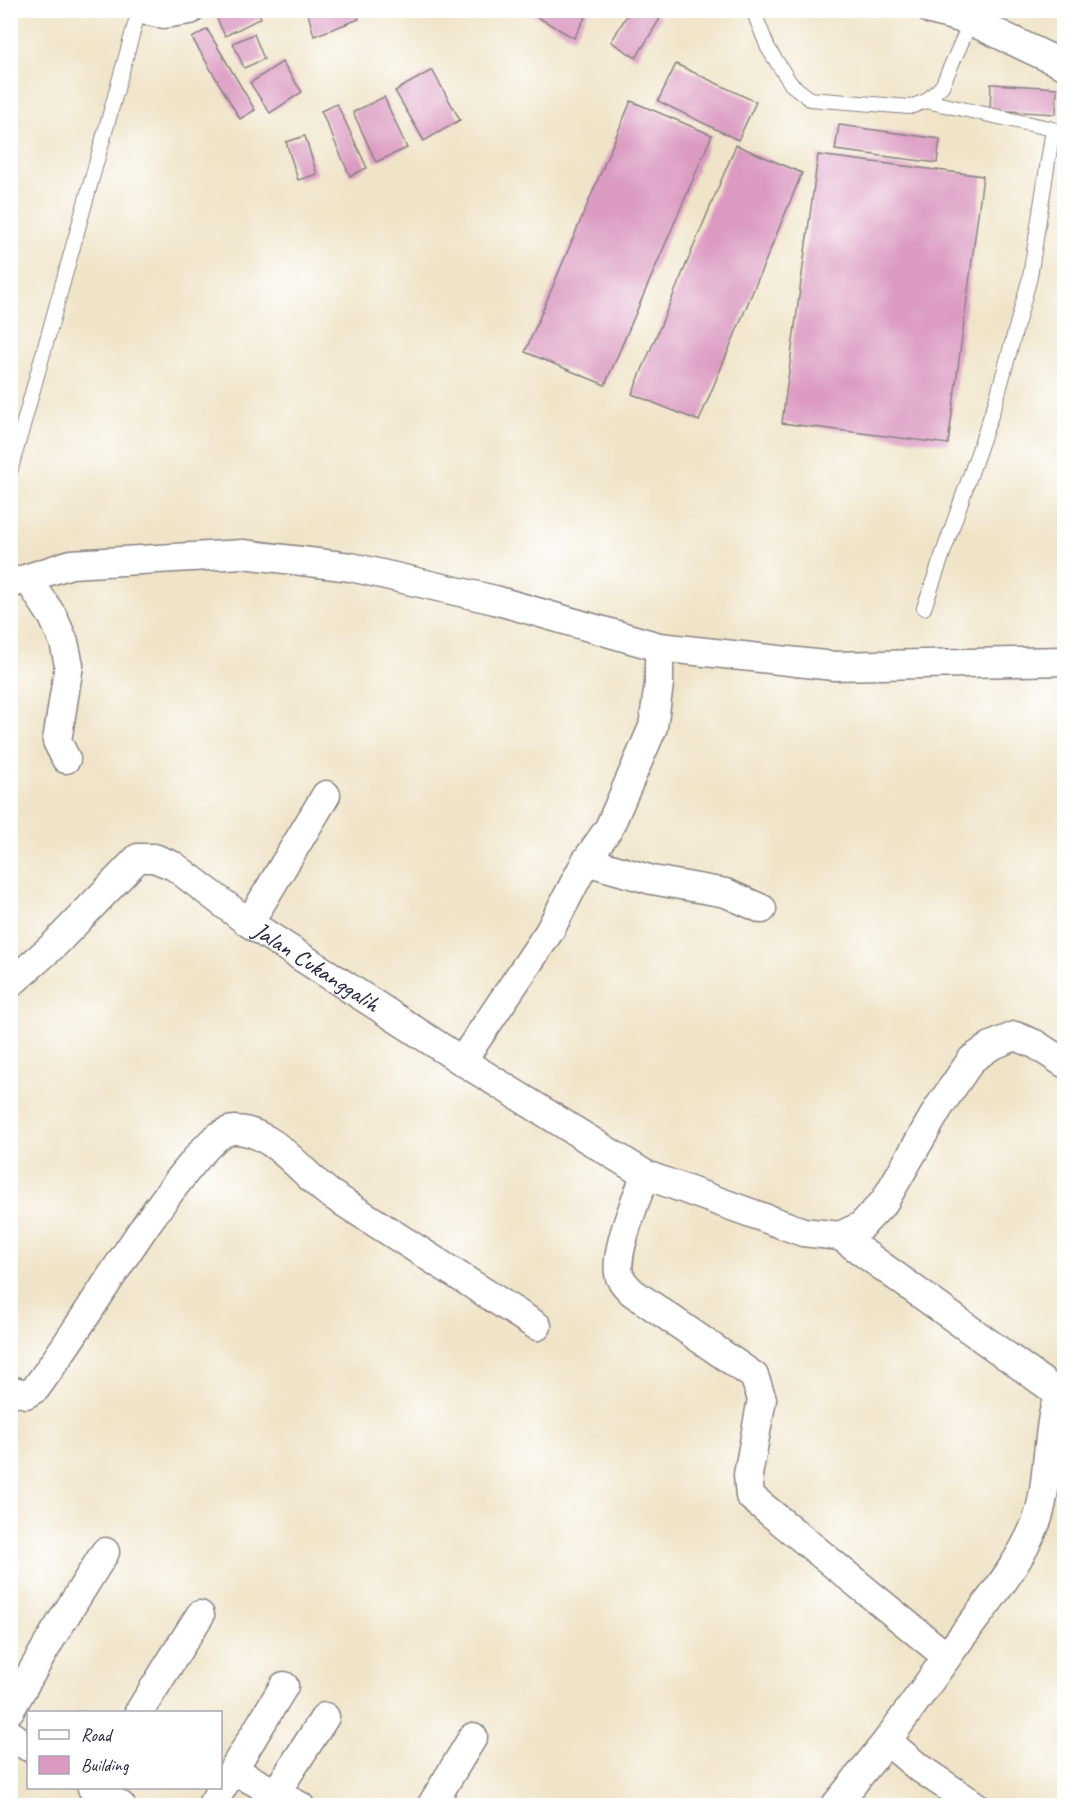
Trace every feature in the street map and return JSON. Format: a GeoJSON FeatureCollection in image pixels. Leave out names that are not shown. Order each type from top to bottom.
{"type":"FeatureCollection","features":[{"type":"Feature","properties":{"kind":"street"},"geometry":{"type":"LineString","coordinates":[[140,10],[164,14],[190,10]]}},
{"type":"Feature","properties":{"kind":"street"},"geometry":{"type":"LineString","coordinates":[[938,11],[971,21],[1065,65]]}},
{"type":"Feature","properties":{"kind":"street"},"geometry":{"type":"LineString","coordinates":[[66,759],[57,741],[69,665],[64,642],[53,617],[19,581],[71,564],[243,555],[351,567],[495,600],[659,647],[834,666],[1065,661]]}},
{"type":"Feature","properties":{"kind":"street"},"geometry":{"type":"LineString","coordinates":[[462,1061],[549,932],[586,861],[609,828],[653,727],[659,684],[659,647]]}},
{"type":"Feature","properties":{"kind":"street"},"geometry":{"type":"LineString","coordinates":[[249,922],[326,795]]}},
{"type":"Feature","properties":{"kind":"street","name":"Jalan Cukanggalih"},"geometry":{"type":"LineString","coordinates":[[10,984],[54,945],[138,858],[154,858],[174,866],[249,922],[462,1061],[646,1174],[803,1232],[840,1236]]}},
{"type":"Feature","properties":{"kind":"street"},"geometry":{"type":"LineString","coordinates":[[586,861],[652,880],[726,893],[762,909]]}},
{"type":"Feature","properties":{"kind":"street"},"geometry":{"type":"LineString","coordinates":[[835,1806],[887,1741],[1013,1565],[1036,1523],[1045,1490],[1061,1389],[840,1236],[861,1226],[884,1202],[939,1107],[972,1059],[991,1046],[1015,1036],[1035,1044],[1065,1063]]}},
{"type":"Feature","properties":{"kind":"street"},"geometry":{"type":"LineString","coordinates":[[10,1390],[26,1394],[36,1388],[176,1184],[197,1157],[221,1134],[235,1130],[255,1136],[280,1148],[293,1159],[305,1175],[337,1199],[537,1326]]}},
{"type":"Feature","properties":{"kind":"street"},"geometry":{"type":"LineString","coordinates":[[646,1174],[632,1207],[620,1252],[620,1276],[632,1292],[754,1376],[762,1399],[748,1475],[750,1496],[947,1657]]}},
{"type":"Feature","properties":{"kind":"street"},"geometry":{"type":"LineString","coordinates":[[10,1710],[46,1646],[105,1552]]}},
{"type":"Feature","properties":{"kind":"street"},"geometry":{"type":"LineString","coordinates":[[140,1711],[200,1615]]}},
{"type":"Feature","properties":{"kind":"street"},"geometry":{"type":"LineString","coordinates":[[222,1789],[284,1686]]}},
{"type":"Feature","properties":{"kind":"street"},"geometry":{"type":"LineString","coordinates":[[233,1770],[289,1798],[326,1717]]}},
{"type":"Feature","properties":{"kind":"street"},"geometry":{"type":"LineString","coordinates":[[10,1734],[27,1746]]}},
{"type":"Feature","properties":{"kind":"street"},"geometry":{"type":"LineString","coordinates":[[431,1806],[473,1737]]}},
{"type":"Feature","properties":{"kind":"street"},"geometry":{"type":"LineString","coordinates":[[887,1741],[918,1767],[976,1806]]}},
{"type":"Feature","properties":{"kind":"street"},"geometry":{"type":"LineString","coordinates":[[94,1789],[121,1806]]}},
{"type":"Feature","properties":{"kind":"street"},"geometry":{"type":"LineString","coordinates":[[212,1806],[222,1789]]}},
{"type":"Feature","properties":{"kind":"lane"},"geometry":{"type":"LineString","coordinates":[[10,472],[140,10]]}},
{"type":"Feature","properties":{"kind":"lane"},"geometry":{"type":"LineString","coordinates":[[753,10],[768,48],[785,75],[791,84],[810,99],[910,107],[926,101],[942,86],[971,21]]}},
{"type":"Feature","properties":{"kind":"lane"},"geometry":{"type":"LineString","coordinates":[[924,608],[996,401],[1030,277],[1059,130],[926,101]]}},
{"type":"Feature","properties":{"kind":"building"},"geometry":{"type":"Polygon","coordinates":[[[213,10],[257,10],[261,18],[225,36],[213,10]]]}},
{"type":"Feature","properties":{"kind":"building"},"geometry":{"type":"Polygon","coordinates":[[[307,10],[356,10],[359,19],[314,36],[307,10]]]}},
{"type":"Feature","properties":{"kind":"building"},"geometry":{"type":"Polygon","coordinates":[[[525,10],[589,10],[574,38],[525,10]]]}},
{"type":"Feature","properties":{"kind":"building"},"geometry":{"type":"Polygon","coordinates":[[[630,10],[649,10],[661,17],[636,58],[611,42],[630,10]]]}},
{"type":"Feature","properties":{"kind":"building"},"geometry":{"type":"Polygon","coordinates":[[[207,29],[255,110],[240,119],[192,38],[207,29]]]}},
{"type":"Feature","properties":{"kind":"building"},"geometry":{"type":"Polygon","coordinates":[[[254,34],[264,59],[244,68],[233,43],[254,34]]]}},
{"type":"Feature","properties":{"kind":"building"},"geometry":{"type":"Polygon","coordinates":[[[282,62],[302,92],[270,113],[250,83],[282,62]]]}},
{"type":"Feature","properties":{"kind":"building"},"geometry":{"type":"Polygon","coordinates":[[[676,64],[756,102],[738,140],[658,101],[676,64]]]}},
{"type":"Feature","properties":{"kind":"building"},"geometry":{"type":"Polygon","coordinates":[[[432,70],[460,120],[424,141],[395,91],[432,70]]]}},
{"type":"Feature","properties":{"kind":"building"},"geometry":{"type":"Polygon","coordinates":[[[991,84],[1057,88],[1056,114],[990,110],[991,84]]]}},
{"type":"Feature","properties":{"kind":"building"},"geometry":{"type":"Polygon","coordinates":[[[384,97],[407,148],[376,162],[353,112],[384,97]]]}},
{"type":"Feature","properties":{"kind":"building"},"geometry":{"type":"Polygon","coordinates":[[[631,101],[712,135],[605,385],[525,352],[631,101]]]}},
{"type":"Feature","properties":{"kind":"building"},"geometry":{"type":"Polygon","coordinates":[[[337,104],[367,168],[350,176],[321,111],[337,104]]]}},
{"type":"Feature","properties":{"kind":"building"},"geometry":{"type":"Polygon","coordinates":[[[839,125],[940,139],[937,163],[835,150],[839,125]]]}},
{"type":"Feature","properties":{"kind":"building"},"geometry":{"type":"Polygon","coordinates":[[[305,136],[317,174],[298,180],[286,142],[305,136]]]}},
{"type":"Feature","properties":{"kind":"building"},"geometry":{"type":"Polygon","coordinates":[[[736,145],[802,173],[699,421],[632,394],[736,145]]]}},
{"type":"Feature","properties":{"kind":"building"},"geometry":{"type":"Polygon","coordinates":[[[818,155],[983,176],[948,444],[782,423],[818,155]]]}}]}
